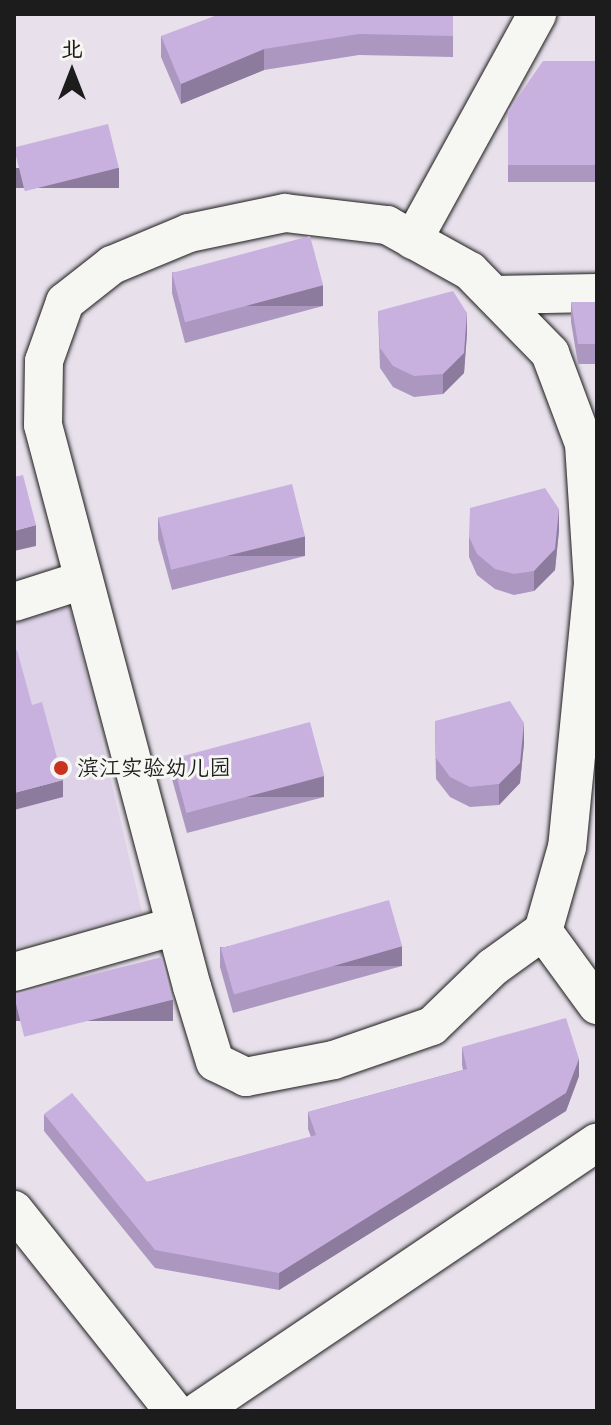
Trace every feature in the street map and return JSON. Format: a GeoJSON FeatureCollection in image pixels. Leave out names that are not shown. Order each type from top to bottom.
{"type":"FeatureCollection","features":[{"type":"Feature","properties":{"kind":"street"},"geometry":{"type":"LineString","coordinates":[[413,240],[537,14]]}},
{"type":"Feature","properties":{"kind":"street"},"geometry":{"type":"LineString","coordinates":[[285,213],[387,225],[470,271],[494,295],[550,353],[584,444],[593,583],[586,775],[543,931],[493,967],[432,1026],[334,1060],[246,1077],[215,1062],[176,926],[43,425],[44,361],[65,302],[112,265],[176,238],[285,213]]}},
{"type":"Feature","properties":{"kind":"street"},"geometry":{"type":"LineString","coordinates":[[494,295],[597,293]]}},
{"type":"Feature","properties":{"kind":"street"},"geometry":{"type":"LineString","coordinates":[[14,602],[83,580]]}},
{"type":"Feature","properties":{"kind":"street"},"geometry":{"type":"LineString","coordinates":[[14,972],[176,926]]}},
{"type":"Feature","properties":{"kind":"street"},"geometry":{"type":"LineString","coordinates":[[543,931],[597,1005]]}},
{"type":"Feature","properties":{"kind":"street"},"geometry":{"type":"LineString","coordinates":[[199,1411],[597,1143]]}},
{"type":"Feature","properties":{"kind":"street"},"geometry":{"type":"LineString","coordinates":[[14,1210],[174,1411]]}},
{"type":"Feature","properties":{"kind":"shaded area","name":"滨江实验幼儿园"},"geometry":{"type":"Polygon","coordinates":[[[70,607],[142,912],[14,948],[14,623],[70,607]]]}},
{"type":"Feature","properties":{"kind":"building"},"geometry":{"type":"Polygon","coordinates":[[[220,14],[453,14],[453,36],[359,34],[264,49],[181,84],[161,36],[220,14]]]}},
{"type":"Feature","properties":{"kind":"building"},"geometry":{"type":"Polygon","coordinates":[[[543,61],[597,61],[597,165],[508,165],[508,111],[543,61]]]}},
{"type":"Feature","properties":{"kind":"building"},"geometry":{"type":"Polygon","coordinates":[[[108,124],[119,168],[25,191],[14,147],[108,124]]]}},
{"type":"Feature","properties":{"kind":"building"},"geometry":{"type":"Polygon","coordinates":[[[310,236],[323,285],[185,322],[172,273],[310,236]]]}},
{"type":"Feature","properties":{"kind":"building"},"geometry":{"type":"Polygon","coordinates":[[[453,291],[467,313],[464,353],[443,374],[414,376],[393,366],[380,348],[378,311],[453,291]]]}},
{"type":"Feature","properties":{"kind":"building"},"geometry":{"type":"Polygon","coordinates":[[[571,302],[597,302],[597,344],[578,344],[571,302]]]}},
{"type":"Feature","properties":{"kind":"building"},"geometry":{"type":"Polygon","coordinates":[[[23,475],[36,525],[14,531],[14,477],[23,475]]]}},
{"type":"Feature","properties":{"kind":"building"},"geometry":{"type":"Polygon","coordinates":[[[292,484],[305,536],[171,570],[158,517],[292,484]]]}},
{"type":"Feature","properties":{"kind":"building"},"geometry":{"type":"Polygon","coordinates":[[[545,488],[559,509],[555,549],[534,571],[514,574],[495,569],[477,554],[469,537],[470,508],[545,488]]]}},
{"type":"Feature","properties":{"kind":"building"},"geometry":{"type":"Polygon","coordinates":[[[17,650],[32,705],[42,702],[63,780],[14,793],[14,651],[17,650]]]}},
{"type":"Feature","properties":{"kind":"building"},"geometry":{"type":"Polygon","coordinates":[[[510,701],[524,723],[520,763],[499,784],[470,787],[450,777],[436,758],[435,721],[510,701]]]}},
{"type":"Feature","properties":{"kind":"building"},"geometry":{"type":"Polygon","coordinates":[[[310,722],[324,776],[186,813],[172,759],[310,722]]]}},
{"type":"Feature","properties":{"kind":"building"},"geometry":{"type":"Polygon","coordinates":[[[597,805],[597,847],[596,847],[597,805]]]}},
{"type":"Feature","properties":{"kind":"building"},"geometry":{"type":"Polygon","coordinates":[[[389,900],[402,946],[234,994],[221,948],[389,900]]]}},
{"type":"Feature","properties":{"kind":"building"},"geometry":{"type":"Polygon","coordinates":[[[162,957],[173,1000],[24,1037],[14,994],[162,957]]]}},
{"type":"Feature","properties":{"kind":"building"},"geometry":{"type":"Polygon","coordinates":[[[566,1018],[579,1059],[566,1093],[279,1273],[155,1250],[44,1114],[72,1093],[147,1182],[316,1135],[308,1112],[467,1069],[462,1047],[566,1018]]]}},
{"type":"Feature","properties":{"kind":"place","name":"滨江实验幼儿园"},"geometry":{"type":"Point","coordinates":[61,768]}}]}
